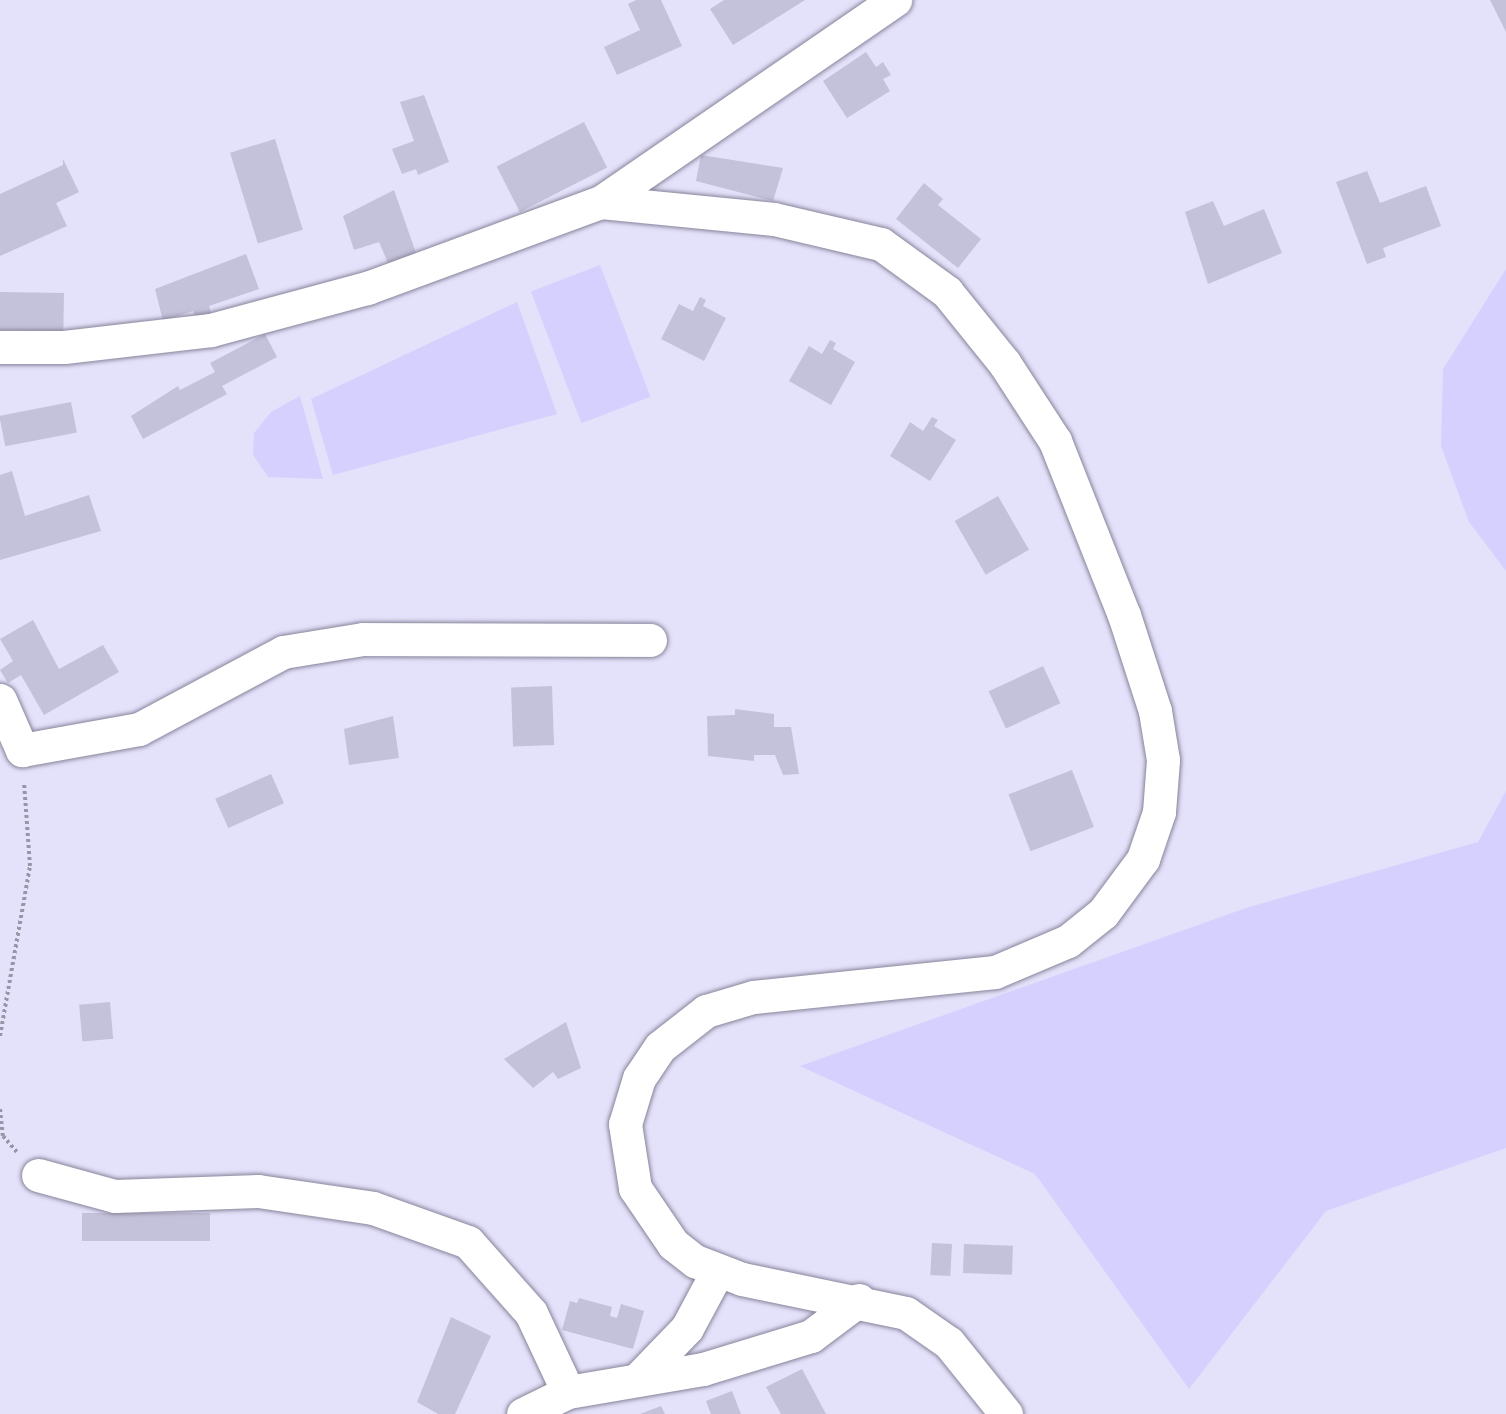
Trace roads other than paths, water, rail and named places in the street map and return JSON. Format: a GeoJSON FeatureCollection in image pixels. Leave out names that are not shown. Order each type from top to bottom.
{"type":"FeatureCollection","features":[{"type":"Feature","properties":{"kind":"street"},"geometry":{"type":"LineString","coordinates":[[0,347],[64,347],[211,330],[367,288],[601,202],[895,0]]}},
{"type":"Feature","properties":{"kind":"street"},"geometry":{"type":"LineString","coordinates":[[601,202],[774,219],[881,243],[946,292],[1005,364],[1055,441],[1124,615],[1155,711],[1163,760],[1159,812],[1143,859],[1103,913],[1068,941],[995,972],[957,980],[730,1002],[682,1026],[660,1047],[639,1078],[625,1125],[627,1158],[650,1216],[673,1244],[717,1272],[897,1309],[932,1328],[1006,1414]]}},
{"type":"Feature","properties":{"kind":"street"},"geometry":{"type":"LineString","coordinates":[[0,700],[22,750],[139,729],[284,652],[363,639],[650,640]]}},
{"type":"Feature","properties":{"kind":"street"},"geometry":{"type":"LineString","coordinates":[[38,1175],[115,1196],[258,1191],[373,1208],[468,1242],[531,1313],[568,1392]]}},
{"type":"Feature","properties":{"kind":"street"},"geometry":{"type":"LineString","coordinates":[[637,1380],[687,1328],[717,1272]]}},
{"type":"Feature","properties":{"kind":"street"},"geometry":{"type":"LineString","coordinates":[[523,1414],[568,1392],[703,1369],[812,1336],[859,1300]]}}]}
